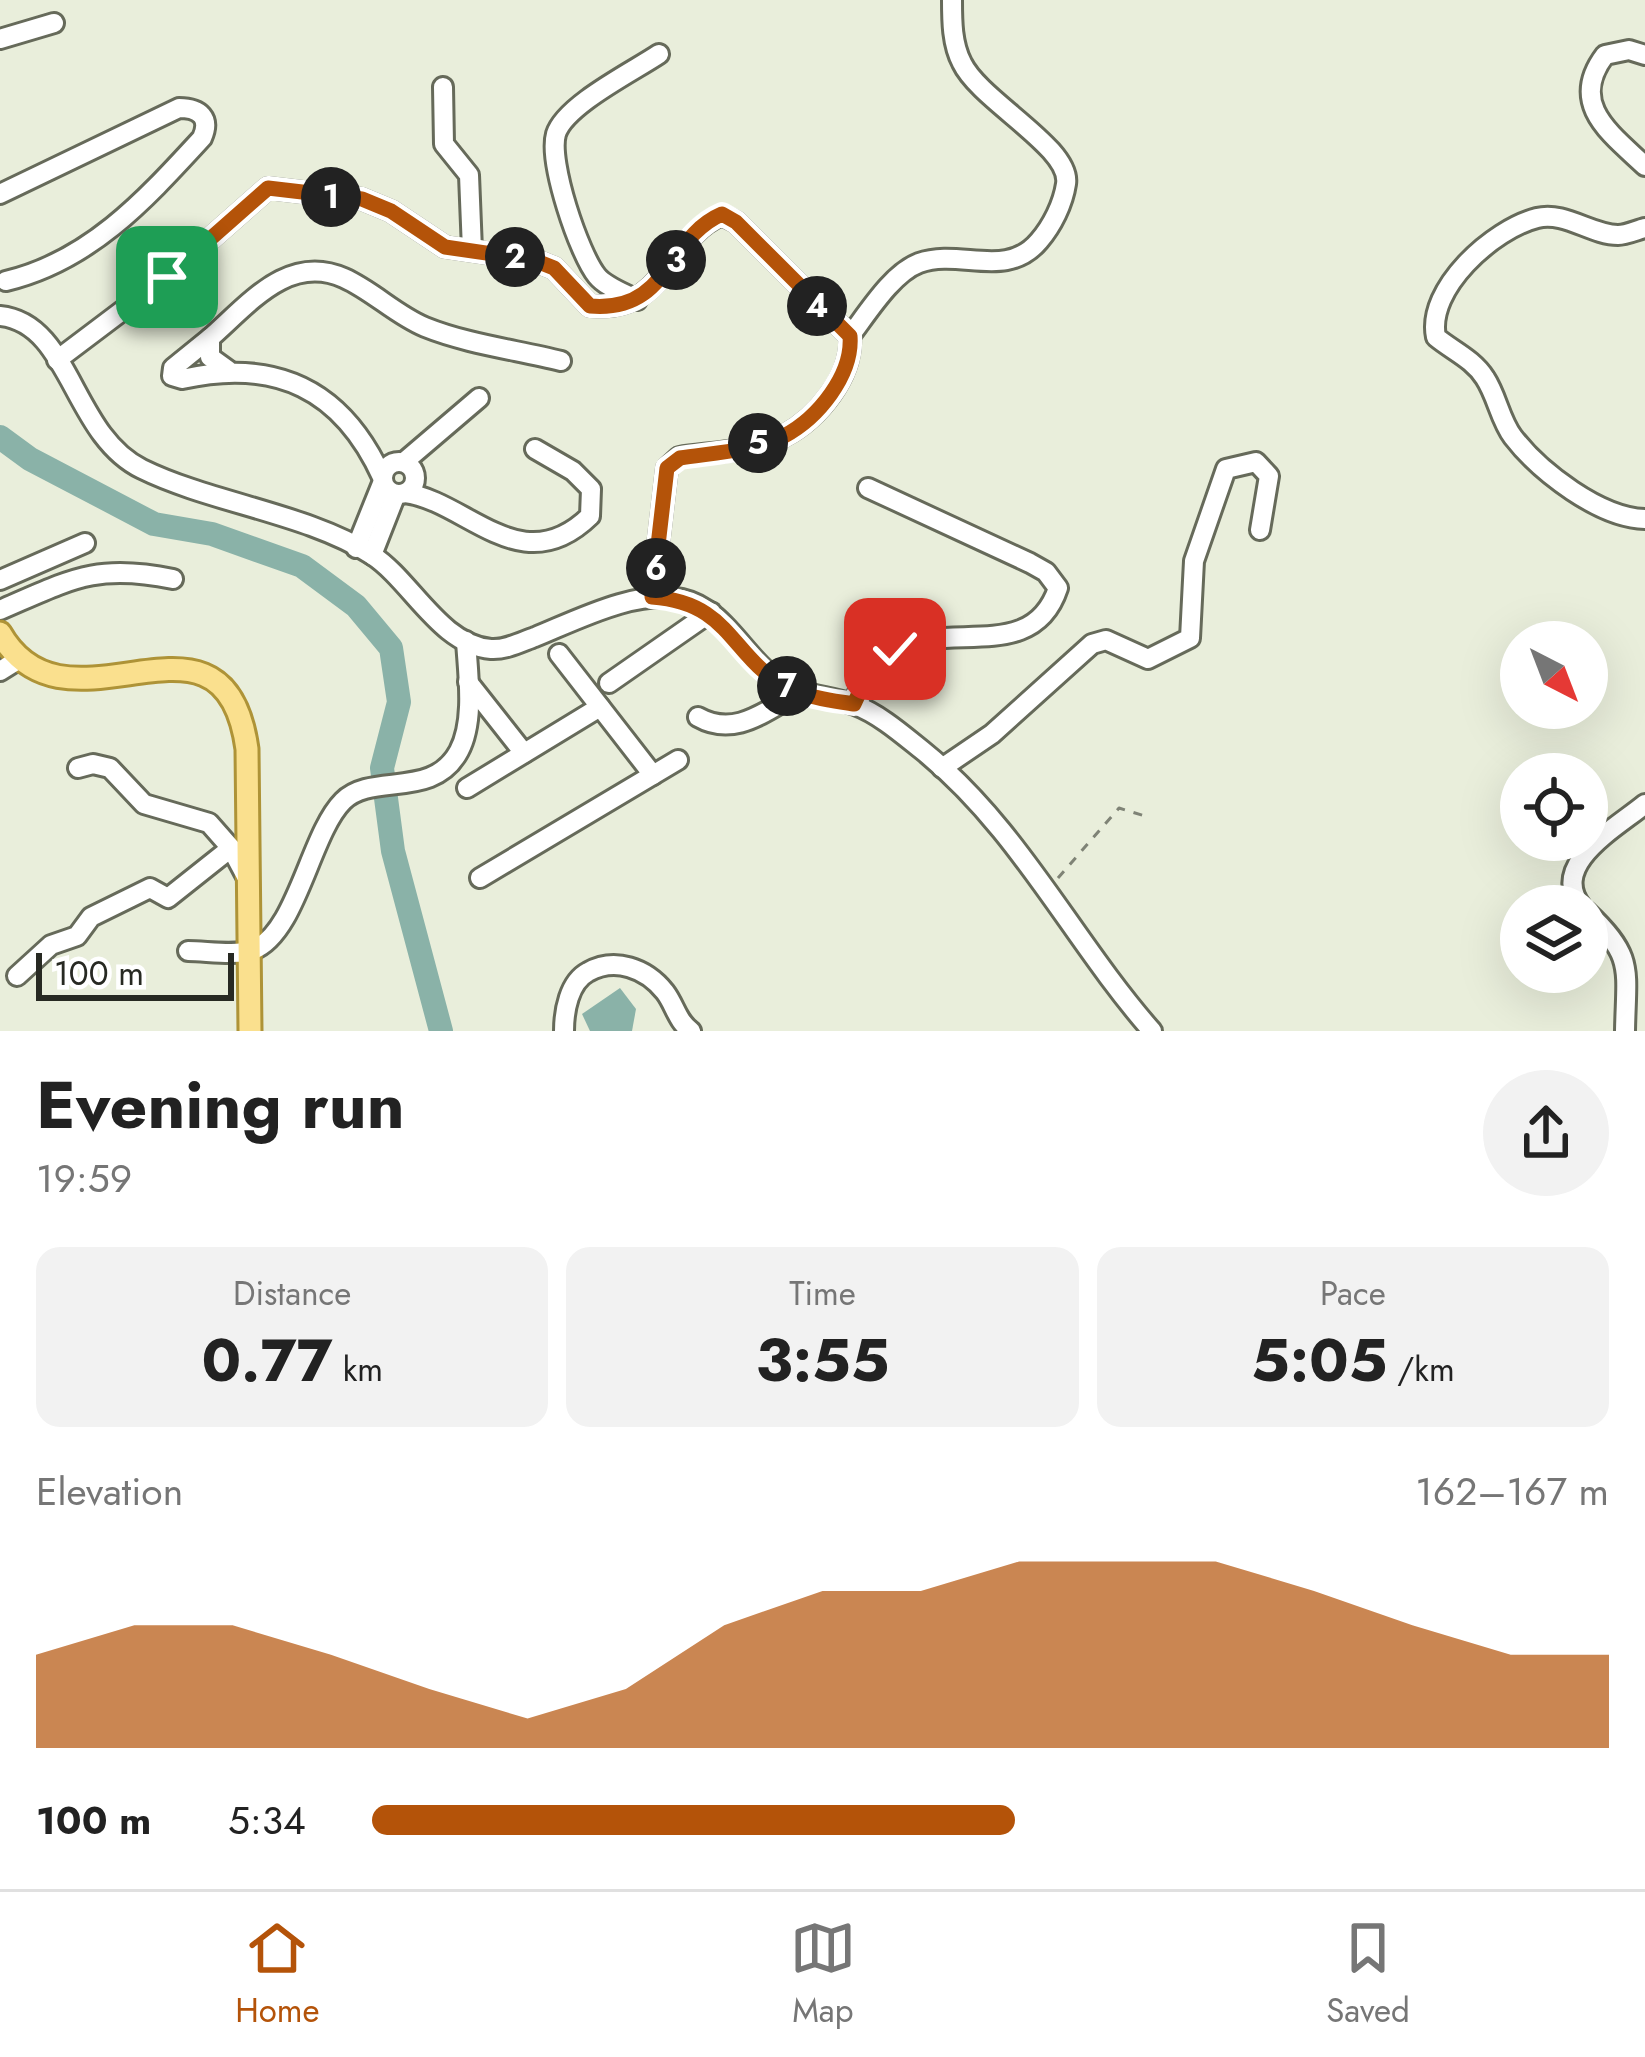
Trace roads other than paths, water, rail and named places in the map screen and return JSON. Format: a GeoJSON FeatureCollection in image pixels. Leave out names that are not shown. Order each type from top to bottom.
{"type":"FeatureCollection","features":[{"type":"Feature","properties":{"kind":"main road"},"geometry":{"type":"LineString","coordinates":[[0,633],[8,666],[65,680],[183,668],[202,675],[234,700],[247,748],[250,1031]]}},
{"type":"Feature","properties":{"kind":"street"},"geometry":{"type":"LineString","coordinates":[[652,597],[667,468],[680,458],[782,437],[814,413],[848,364],[850,336],[906,270],[921,262],[1010,262],[1030,252],[1048,231],[1067,179],[1059,156],[982,91],[961,62],[952,30],[952,0]]}},
{"type":"Feature","properties":{"kind":"street"},"geometry":{"type":"LineString","coordinates":[[0,39],[55,23]]}},
{"type":"Feature","properties":{"kind":"street"},"geometry":{"type":"LineString","coordinates":[[1645,55],[1629,50],[1604,55],[1589,88],[1589,106],[1597,120],[1645,166]]}},
{"type":"Feature","properties":{"kind":"street"},"geometry":{"type":"LineString","coordinates":[[637,300],[599,279],[579,246],[558,167],[556,134],[573,111],[659,55]]}},
{"type":"Feature","properties":{"kind":"street"},"geometry":{"type":"LineString","coordinates":[[443,87],[444,144],[469,175],[472,250]]}},
{"type":"Feature","properties":{"kind":"street"},"geometry":{"type":"LineString","coordinates":[[0,194],[179,108],[193,108],[205,117],[202,139],[107,232],[46,272],[3,280],[9,317],[39,332],[90,422],[128,461],[364,552],[466,641],[493,650],[652,597],[684,599],[712,612],[743,652],[799,693],[854,704],[942,768],[1049,888],[1152,1031]]}},
{"type":"Feature","properties":{"kind":"street"},"geometry":{"type":"LineString","coordinates":[[56,360],[167,277],[268,188],[362,199],[391,211],[445,247],[534,260],[554,268],[590,306],[614,308],[637,300],[658,283],[707,221],[722,214],[736,222],[850,336]]}},
{"type":"Feature","properties":{"kind":"street"},"geometry":{"type":"LineString","coordinates":[[1645,228],[1618,235],[1539,217],[1510,230],[1460,269],[1439,298],[1433,322],[1436,337],[1469,358],[1486,379],[1510,435],[1542,467],[1604,507],[1645,519]]}},
{"type":"Feature","properties":{"kind":"street"},"geometry":{"type":"LineString","coordinates":[[535,449],[573,471],[591,489],[590,516],[566,534],[530,540],[484,532],[398,488],[311,390],[267,373],[228,370],[182,379],[172,376],[173,368],[272,283],[317,270],[344,278],[422,326],[561,361]]}},
{"type":"Feature","properties":{"kind":"street"},"geometry":{"type":"LineString","coordinates":[[210,338],[210,357],[228,370]]}},
{"type":"Feature","properties":{"kind":"street"},"geometry":{"type":"LineString","coordinates":[[398,488],[387,466],[409,464],[479,398]]}},
{"type":"Feature","properties":{"kind":"street"},"geometry":{"type":"LineString","coordinates":[[374,458],[409,464]]}},
{"type":"Feature","properties":{"kind":"street"},"geometry":{"type":"LineString","coordinates":[[942,768],[992,734],[1092,644],[1106,640],[1148,659],[1190,638],[1194,561],[1226,469],[1243,462],[1256,462],[1269,476],[1259,530]]}},
{"type":"Feature","properties":{"kind":"street"},"geometry":{"type":"LineString","coordinates":[[398,488],[412,487],[409,464]]}},
{"type":"Feature","properties":{"kind":"street"},"geometry":{"type":"LineString","coordinates":[[364,552],[398,488]]}},
{"type":"Feature","properties":{"kind":"street"},"geometry":{"type":"LineString","coordinates":[[854,704],[873,663],[895,649],[962,634],[1013,636],[1051,609],[1058,588],[1046,572],[1030,563],[868,488]]}},
{"type":"Feature","properties":{"kind":"street"},"geometry":{"type":"LineString","coordinates":[[0,580],[85,543]]}},
{"type":"Feature","properties":{"kind":"street"},"geometry":{"type":"LineString","coordinates":[[0,610],[87,573],[130,570],[173,579]]}},
{"type":"Feature","properties":{"kind":"street"},"geometry":{"type":"LineString","coordinates":[[609,683],[712,612]]}},
{"type":"Feature","properties":{"kind":"street"},"geometry":{"type":"LineString","coordinates":[[188,951],[249,952],[278,926],[342,802],[363,790],[391,788],[442,771],[459,752],[469,682],[466,641]]}},
{"type":"Feature","properties":{"kind":"street"},"geometry":{"type":"LineString","coordinates":[[559,654],[653,775]]}},
{"type":"Feature","properties":{"kind":"street"},"geometry":{"type":"LineString","coordinates":[[469,682],[524,754]]}},
{"type":"Feature","properties":{"kind":"street"},"geometry":{"type":"LineString","coordinates":[[698,718],[733,728],[799,693]]}},
{"type":"Feature","properties":{"kind":"street"},"geometry":{"type":"LineString","coordinates":[[467,788],[600,706]]}},
{"type":"Feature","properties":{"kind":"street"},"geometry":{"type":"LineString","coordinates":[[480,878],[678,760]]}},
{"type":"Feature","properties":{"kind":"street"},"geometry":{"type":"LineString","coordinates":[[78,768],[93,764],[110,768],[144,804],[209,823],[231,848],[248,880]]}},
{"type":"Feature","properties":{"kind":"street"},"geometry":{"type":"LineString","coordinates":[[1571,885],[1570,876],[1580,859],[1645,803]]}},
{"type":"Feature","properties":{"kind":"street"},"geometry":{"type":"LineString","coordinates":[[17,976],[51,945],[77,936],[92,916],[150,888],[168,898],[231,848]]}},
{"type":"Feature","properties":{"kind":"street"},"geometry":{"type":"LineString","coordinates":[[1608,932],[1624,954],[1625,1031]]}},
{"type":"Feature","properties":{"kind":"street"},"geometry":{"type":"LineString","coordinates":[[564,1031],[572,988],[584,973],[612,963],[640,970],[664,991],[691,1031]]}},
{"type":"Feature","properties":{"kind":"water"},"geometry":{"type":"Polygon","coordinates":[[[620,988],[636,1009],[632,1031],[590,1031],[582,1014],[620,988]]]}},
{"type":"Feature","properties":{"kind":"waterway"},"geometry":{"type":"LineString","coordinates":[[0,437],[30,459],[154,524],[212,534],[302,566],[356,606],[391,648],[399,702],[382,768],[393,851],[441,1031]]}}]}
